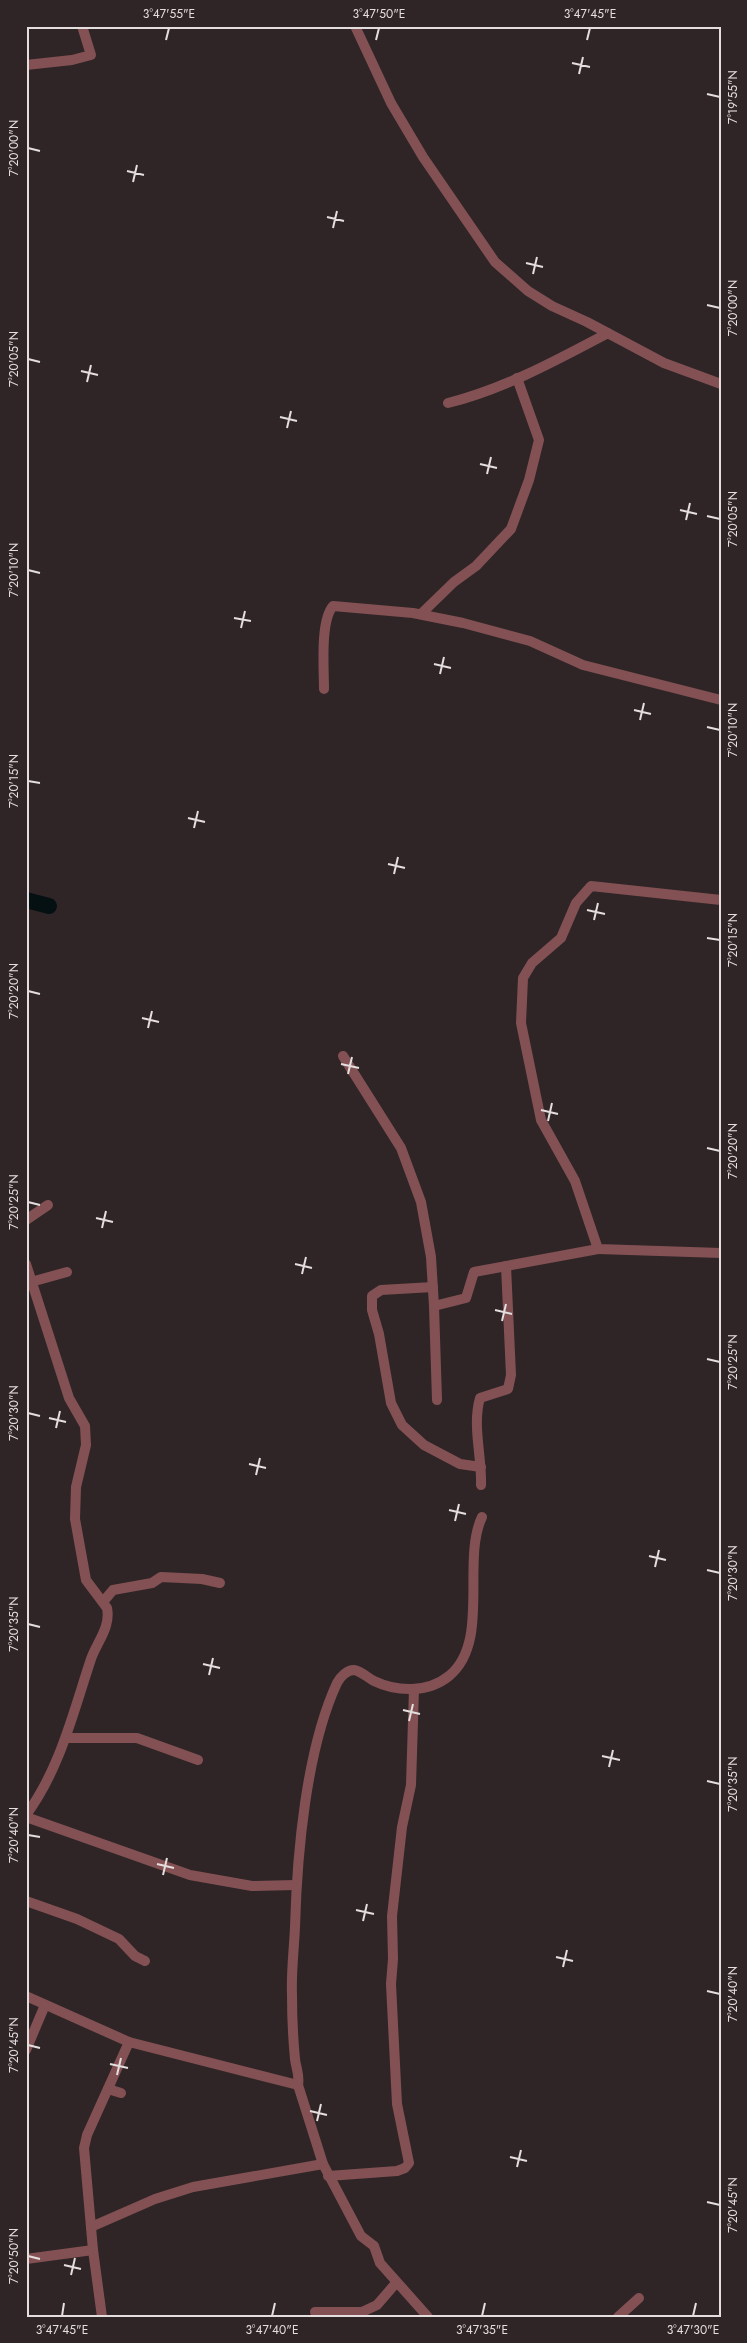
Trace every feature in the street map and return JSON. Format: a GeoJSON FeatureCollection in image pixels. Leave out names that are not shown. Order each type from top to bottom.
{"type":"FeatureCollection","features":[{"type":"Feature","properties":{"kind":"street"},"geometry":{"type":"LineString","coordinates":[[26,65],[72,60],[91,55],[82,26]]}},
{"type":"Feature","properties":{"kind":"street"},"geometry":{"type":"LineString","coordinates":[[355,26],[391,103],[423,157],[494,262],[528,291],[552,306],[664,363],[721,384]]}},
{"type":"Feature","properties":{"kind":"street"},"geometry":{"type":"LineString","coordinates":[[448,403],[464,400],[517,378],[608,333]]}},
{"type":"Feature","properties":{"kind":"street"},"geometry":{"type":"LineString","coordinates":[[421,614],[454,582],[476,566],[511,529],[529,480],[539,440],[517,378]]}},
{"type":"Feature","properties":{"kind":"street"},"geometry":{"type":"LineString","coordinates":[[324,690],[324,640],[329,611],[334,606],[421,614],[530,641],[583,665],[721,700]]}},
{"type":"Feature","properties":{"kind":"street"},"geometry":{"type":"LineString","coordinates":[[598,1249],[575,1181],[541,1120],[521,1023],[523,978],[532,963],[561,938],[576,903],[591,886],[721,900]]}},
{"type":"Feature","properties":{"kind":"street"},"geometry":{"type":"LineString","coordinates":[[343,1056],[401,1148],[421,1202],[431,1257],[437,1400]]}},
{"type":"Feature","properties":{"kind":"street"},"geometry":{"type":"LineString","coordinates":[[26,1220],[48,1205]]}},
{"type":"Feature","properties":{"kind":"street"},"geometry":{"type":"LineString","coordinates":[[434,1306],[466,1298],[474,1272],[598,1249],[721,1252]]}},
{"type":"Feature","properties":{"kind":"street"},"geometry":{"type":"LineString","coordinates":[[26,1264],[69,1398],[85,1426],[86,1445],[76,1487],[75,1519],[86,1580],[107,1608],[108,1619],[92,1656],[66,1738],[48,1780],[26,1816],[190,1875],[252,1886],[295,1885]]}},
{"type":"Feature","properties":{"kind":"street"},"geometry":{"type":"LineString","coordinates":[[481,1485],[477,1417],[480,1398],[508,1389],[511,1375],[506,1266]]}},
{"type":"Feature","properties":{"kind":"street"},"geometry":{"type":"LineString","coordinates":[[31,1282],[67,1272]]}},
{"type":"Feature","properties":{"kind":"street"},"geometry":{"type":"LineString","coordinates":[[433,1287],[381,1290],[372,1296],[372,1310],[379,1334],[392,1403],[402,1425],[424,1444],[460,1464],[481,1467]]}},
{"type":"Feature","properties":{"kind":"street"},"geometry":{"type":"LineString","coordinates":[[428,2317],[380,2263],[374,2246],[361,2236],[328,2176],[298,2085],[300,2079],[296,2067],[292,2028],[291,1962],[295,1927],[295,1885],[306,1804],[316,1752],[326,1713],[338,1680],[348,1671],[356,1670],[384,1684],[400,1689],[414,1689],[426,1688],[449,1676],[464,1657],[473,1623],[473,1555],[482,1518]]}},
{"type":"Feature","properties":{"kind":"street"},"geometry":{"type":"LineString","coordinates":[[102,1602],[113,1590],[152,1583],[160,1577],[202,1578],[220,1583]]}},
{"type":"Feature","properties":{"kind":"street"},"geometry":{"type":"LineString","coordinates":[[328,2176],[397,2171],[409,2164],[397,2104],[391,1984],[393,1959],[392,1916],[401,1834],[411,1785],[414,1689]]}},
{"type":"Feature","properties":{"kind":"street"},"geometry":{"type":"LineString","coordinates":[[66,1738],[137,1738],[198,1760]]}},
{"type":"Feature","properties":{"kind":"street"},"geometry":{"type":"LineString","coordinates":[[26,1901],[77,1919],[119,1939],[135,1956],[145,1962]]}},
{"type":"Feature","properties":{"kind":"street"},"geometry":{"type":"LineString","coordinates":[[26,1996],[129,2042],[298,2085]]}},
{"type":"Feature","properties":{"kind":"street"},"geometry":{"type":"LineString","coordinates":[[26,2050],[45,2005]]}},
{"type":"Feature","properties":{"kind":"street"},"geometry":{"type":"LineString","coordinates":[[102,2317],[93,2250],[84,2148],[129,2042]]}},
{"type":"Feature","properties":{"kind":"street"},"geometry":{"type":"LineString","coordinates":[[108,2089],[122,2093]]}},
{"type":"Feature","properties":{"kind":"street"},"geometry":{"type":"LineString","coordinates":[[91,2227],[155,2199],[193,2187],[323,2164]]}},
{"type":"Feature","properties":{"kind":"street"},"geometry":{"type":"LineString","coordinates":[[26,2259],[93,2250]]}},
{"type":"Feature","properties":{"kind":"street"},"geometry":{"type":"LineString","coordinates":[[315,2312],[362,2312],[377,2305],[396,2283]]}},
{"type":"Feature","properties":{"kind":"street"},"geometry":{"type":"LineString","coordinates":[[618,2317],[639,2298]]}},
{"type":"Feature","properties":{"kind":"waterway"},"geometry":{"type":"LineString","coordinates":[[26,900],[49,906]]}}]}
